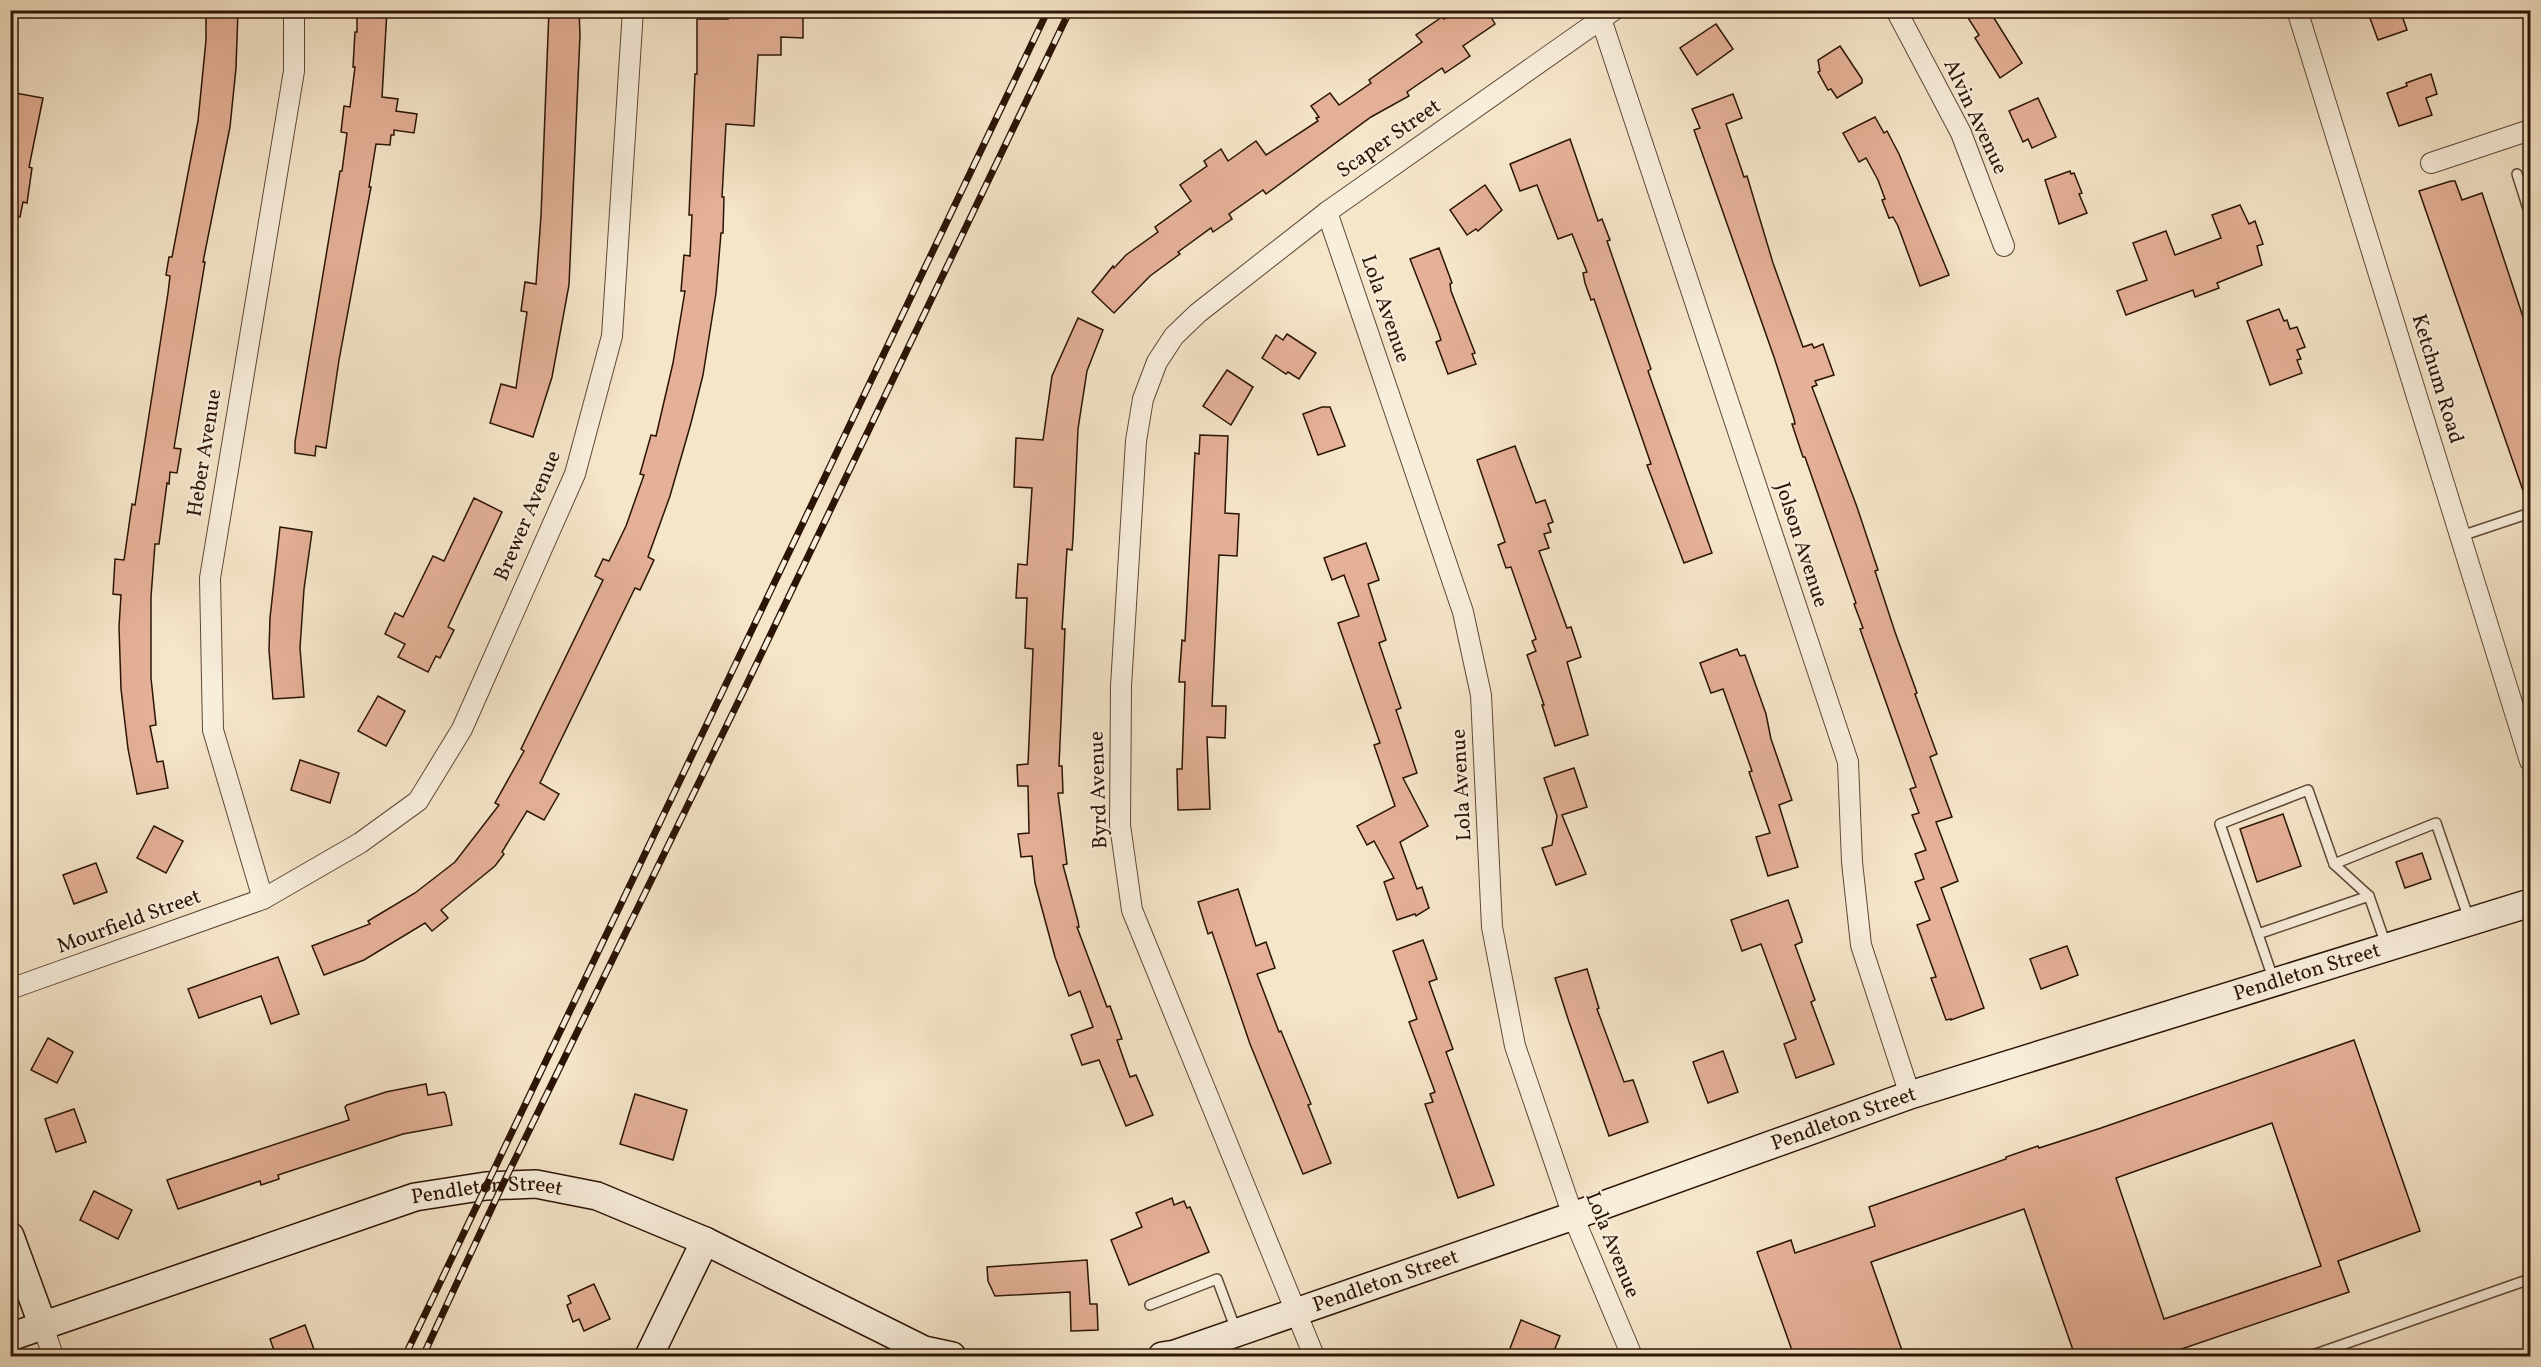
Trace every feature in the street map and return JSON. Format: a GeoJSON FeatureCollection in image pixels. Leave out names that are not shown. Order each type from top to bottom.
{"type":"FeatureCollection","features":[{"type":"Feature","properties":{"kind":"main road","name":"Pendleton Street"},"geometry":{"type":"LineString","coordinates":[[1162,1356],[1573,1216],[1910,1095],[2530,903]]}},
{"type":"Feature","properties":{"kind":"main road","name":"Pendleton Street"},"geometry":{"type":"LineString","coordinates":[[10,1337],[415,1197],[486,1186],[536,1184],[597,1196],[705,1241],[924,1350],[952,1356]]}},
{"type":"Feature","properties":{"kind":"main road"},"geometry":{"type":"LineString","coordinates":[[10,1236],[43,1326]]}},
{"type":"Feature","properties":{"kind":"main road"},"geometry":{"type":"LineString","coordinates":[[649,1356],[705,1241]]}},
{"type":"Feature","properties":{"kind":"street","name":"Heber Avenue"},"geometry":{"type":"LineString","coordinates":[[263,900],[213,730],[210,578],[294,71],[294,10]]}},
{"type":"Feature","properties":{"kind":"street","name":"Brewer Avenue"},"geometry":{"type":"LineString","coordinates":[[263,900],[360,843],[418,801],[462,729],[575,474],[612,336],[633,10]]}},
{"type":"Feature","properties":{"kind":"street","name":"Alvin Avenue"},"geometry":{"type":"LineString","coordinates":[[1896,10],[1960,133],[2004,246]]}},
{"type":"Feature","properties":{"kind":"street","name":"Ketchum Road"},"geometry":{"type":"LineString","coordinates":[[2297,10],[2530,759]]}},
{"type":"Feature","properties":{"kind":"street","name":"Scaper Street"},"geometry":{"type":"LineString","coordinates":[[1198,313],[1327,212],[1607,15]]}},
{"type":"Feature","properties":{"kind":"street","name":"Jolson Avenue"},"geometry":{"type":"LineString","coordinates":[[1607,15],[1848,762],[1852,862],[1861,945],[1910,1095]]}},
{"type":"Feature","properties":{"kind":"street"},"geometry":{"type":"LineString","coordinates":[[2431,163],[2530,130]]}},
{"type":"Feature","properties":{"kind":"street","name":"Lola Avenue"},"geometry":{"type":"LineString","coordinates":[[1327,212],[1463,612],[1481,695],[1492,927],[1515,1046],[1573,1216],[1632,1356]]}},
{"type":"Feature","properties":{"kind":"street","name":"Byrd Avenue"},"geometry":{"type":"LineString","coordinates":[[1198,313],[1174,336],[1157,362],[1143,399],[1136,441],[1121,686],[1120,825],[1132,910],[1314,1356]]}},
{"type":"Feature","properties":{"kind":"street","name":"Mourfield Street"},"geometry":{"type":"LineString","coordinates":[[10,989],[263,900]]}},
{"type":"Feature","properties":{"kind":"street"},"geometry":{"type":"LineString","coordinates":[[43,1326],[53,1356]]}},
{"type":"Feature","properties":{"kind":"lane"},"geometry":{"type":"LineString","coordinates":[[2517,174],[2530,215]]}},
{"type":"Feature","properties":{"kind":"lane"},"geometry":{"type":"LineString","coordinates":[[2461,536],[2530,513]]}},
{"type":"Feature","properties":{"kind":"lane"},"geometry":{"type":"LineString","coordinates":[[2275,982],[2220,824],[2308,790],[2334,864],[2370,896],[2387,947]]}},
{"type":"Feature","properties":{"kind":"lane"},"geometry":{"type":"LineString","coordinates":[[2334,864],[2436,823],[2470,921]]}},
{"type":"Feature","properties":{"kind":"lane"},"geometry":{"type":"LineString","coordinates":[[2258,934],[2370,896]]}},
{"type":"Feature","properties":{"kind":"lane"},"geometry":{"type":"LineString","coordinates":[[1150,1305],[1217,1279],[1237,1332]]}},
{"type":"Feature","properties":{"kind":"lane"},"geometry":{"type":"LineString","coordinates":[[2310,1356],[2530,1279]]}},
{"type":"Feature","properties":{"kind":"building"},"geometry":{"type":"Polygon","coordinates":[[[206,10],[238,10],[236,68],[230,127],[203,262],[205,262],[174,448],[181,449],[177,473],[170,472],[159,544],[155,544],[151,597],[151,678],[156,725],[150,726],[157,762],[163,761],[168,788],[137,794],[128,749],[121,689],[119,627],[121,595],[113,594],[115,559],[124,560],[132,504],[135,505],[168,293],[170,276],[166,275],[169,257],[172,257],[198,121],[206,40],[206,10]]]}},
{"type":"Feature","properties":{"kind":"building"},"geometry":{"type":"Polygon","coordinates":[[[357,10],[387,10],[382,97],[398,99],[396,111],[417,114],[414,133],[394,130],[390,145],[376,144],[369,187],[371,187],[339,360],[326,448],[316,446],[315,456],[295,453],[295,442],[340,171],[342,171],[347,133],[341,132],[344,106],[350,107],[355,67],[353,67],[357,10]]]}},
{"type":"Feature","properties":{"kind":"building"},"geometry":{"type":"Polygon","coordinates":[[[549,10],[579,10],[580,35],[569,285],[552,377],[533,437],[490,423],[501,384],[516,388],[527,312],[521,311],[525,282],[536,284],[549,10]]]}},
{"type":"Feature","properties":{"kind":"building"},"geometry":{"type":"Polygon","coordinates":[[[728,10],[782,11],[782,16],[803,16],[803,38],[781,37],[781,55],[758,55],[754,126],[726,124],[722,197],[724,197],[723,233],[721,233],[716,293],[703,375],[670,496],[648,557],[654,560],[640,590],[635,588],[540,783],[559,794],[544,820],[527,811],[495,866],[441,910],[448,918],[432,931],[425,923],[364,960],[324,975],[312,946],[370,924],[368,921],[415,893],[455,862],[499,805],[495,803],[524,751],[521,749],[603,580],[595,576],[603,559],[609,561],[626,526],[644,475],[640,474],[651,435],[656,436],[673,363],[685,291],[681,291],[684,255],[690,256],[692,215],[689,215],[695,74],[697,74],[697,19],[728,19],[728,10]]]}},
{"type":"Feature","properties":{"kind":"building"},"geometry":{"type":"Polygon","coordinates":[[[1457,10],[1487,10],[1495,24],[1463,46],[1470,56],[1445,73],[1442,68],[1407,92],[1409,96],[1371,117],[1266,194],[1263,190],[1229,214],[1232,219],[1213,232],[1211,228],[1178,252],[1180,254],[1150,276],[1114,313],[1092,292],[1113,266],[1114,268],[1126,255],[1158,232],[1155,227],[1191,201],[1180,185],[1207,166],[1204,161],[1221,149],[1228,161],[1256,141],[1266,155],[1318,121],[1316,118],[1319,117],[1311,106],[1330,93],[1339,105],[1371,83],[1369,80],[1422,42],[1416,35],[1442,17],[1444,19],[1457,10]]]}},
{"type":"Feature","properties":{"kind":"building"},"geometry":{"type":"Polygon","coordinates":[[[1963,10],[1989,10],[2022,63],[2000,78],[1975,38],[1979,35],[1963,10]]]}},
{"type":"Feature","properties":{"kind":"building"},"geometry":{"type":"Polygon","coordinates":[[[2367,10],[2400,10],[2407,30],[2378,40],[2367,10]]]}},
{"type":"Feature","properties":{"kind":"building"},"geometry":{"type":"Polygon","coordinates":[[[1716,24],[1733,49],[1697,75],[1680,48],[1716,24]]]}},
{"type":"Feature","properties":{"kind":"building"},"geometry":{"type":"Polygon","coordinates":[[[1840,46],[1862,79],[1862,83],[1837,98],[1831,89],[1828,90],[1818,72],[1820,71],[1818,60],[1840,46]]]}},
{"type":"Feature","properties":{"kind":"building"},"geometry":{"type":"Polygon","coordinates":[[[2431,74],[2437,94],[2426,98],[2432,115],[2399,126],[2387,93],[2431,74]]]}},
{"type":"Feature","properties":{"kind":"building"},"geometry":{"type":"Polygon","coordinates":[[[15,93],[43,98],[29,167],[32,168],[27,203],[23,202],[20,217],[10,217],[10,115],[15,93]]]}},
{"type":"Feature","properties":{"kind":"building"},"geometry":{"type":"Polygon","coordinates":[[[1733,94],[1742,118],[1726,124],[1744,177],[1747,176],[1773,263],[1803,347],[1812,344],[1814,348],[1823,344],[1834,375],[1815,381],[1817,385],[1812,387],[1878,570],[1875,571],[1937,754],[1930,757],[1952,817],[1936,822],[1958,881],[1941,888],[1984,1008],[1951,1020],[1946,1020],[1931,978],[1936,977],[1917,925],[1930,920],[1915,882],[1924,879],[1915,854],[1926,850],[1912,815],[1919,813],[1910,789],[1916,787],[1860,629],[1863,628],[1854,604],[1856,603],[1792,424],[1795,424],[1794,419],[1774,357],[1694,130],[1700,128],[1692,109],[1733,94]]]}},
{"type":"Feature","properties":{"kind":"building"},"geometry":{"type":"Polygon","coordinates":[[[2038,98],[2056,137],[2032,148],[2028,139],[2023,142],[2009,111],[2038,98]]]}},
{"type":"Feature","properties":{"kind":"building"},"geometry":{"type":"Polygon","coordinates":[[[1875,117],[1884,133],[1887,131],[1899,154],[1949,275],[1920,286],[1898,226],[1893,217],[1889,218],[1878,180],[1866,158],[1859,162],[1843,133],[1875,117]]]}},
{"type":"Feature","properties":{"kind":"building"},"geometry":{"type":"Polygon","coordinates":[[[1570,139],[1598,221],[1602,219],[1610,240],[1607,241],[1651,369],[1648,371],[1712,553],[1684,563],[1647,465],[1651,464],[1594,299],[1591,300],[1585,283],[1583,273],[1587,272],[1572,234],[1558,239],[1537,185],[1520,191],[1510,164],[1570,139]]]}},
{"type":"Feature","properties":{"kind":"building"},"geometry":{"type":"Polygon","coordinates":[[[2070,171],[2071,174],[2074,173],[2087,213],[2059,224],[2045,180],[2070,171]]]}},
{"type":"Feature","properties":{"kind":"building"},"geometry":{"type":"Polygon","coordinates":[[[2455,181],[2462,200],[2482,193],[2530,338],[2530,505],[2528,505],[2419,191],[2455,181]]]}},
{"type":"Feature","properties":{"kind":"building"},"geometry":{"type":"Polygon","coordinates":[[[1485,185],[1502,210],[1478,231],[1476,229],[1467,235],[1450,210],[1485,185]]]}},
{"type":"Feature","properties":{"kind":"building"},"geometry":{"type":"Polygon","coordinates":[[[2240,205],[2249,224],[2255,221],[2263,244],[2257,246],[2262,265],[2217,283],[2219,288],[2195,297],[2193,290],[2126,315],[2117,291],[2147,280],[2133,243],[2166,231],[2175,255],[2221,238],[2212,215],[2240,205]]]}},
{"type":"Feature","properties":{"kind":"building"},"geometry":{"type":"Polygon","coordinates":[[[1439,248],[1452,283],[1450,284],[1451,291],[1475,353],[1472,354],[1476,364],[1448,374],[1436,342],[1441,340],[1410,259],[1439,248]]]}},
{"type":"Feature","properties":{"kind":"building"},"geometry":{"type":"Polygon","coordinates":[[[2279,309],[2290,329],[2297,327],[2305,347],[2297,350],[2301,359],[2297,360],[2302,373],[2270,385],[2247,321],[2279,309]]]}},
{"type":"Feature","properties":{"kind":"building"},"geometry":{"type":"Polygon","coordinates":[[[1078,318],[1103,330],[1087,371],[1078,429],[1073,539],[1072,550],[1067,549],[1062,629],[1065,629],[1059,766],[1062,766],[1063,793],[1058,793],[1067,864],[1063,865],[1078,921],[1079,927],[1077,927],[1107,1007],[1110,1006],[1122,1039],[1117,1040],[1130,1077],[1136,1075],[1153,1115],[1126,1126],[1099,1060],[1082,1065],[1071,1035],[1093,1027],[1080,991],[1069,996],[1055,957],[1035,883],[1032,856],[1021,857],[1018,834],[1029,833],[1028,786],[1018,786],[1017,765],[1028,764],[1033,649],[1025,648],[1027,598],[1016,598],[1018,564],[1027,565],[1032,488],[1014,487],[1016,438],[1043,440],[1052,376],[1078,318]]]}},
{"type":"Feature","properties":{"kind":"building"},"geometry":{"type":"Polygon","coordinates":[[[1287,334],[1316,353],[1299,379],[1288,372],[1286,374],[1262,358],[1276,335],[1283,340],[1287,334]]]}},
{"type":"Feature","properties":{"kind":"building"},"geometry":{"type":"Polygon","coordinates":[[[1227,370],[1253,387],[1231,425],[1203,406],[1227,370]]]}},
{"type":"Feature","properties":{"kind":"building"},"geometry":{"type":"Polygon","coordinates":[[[1322,407],[1330,407],[1345,446],[1318,455],[1303,414],[1322,407]]]}},
{"type":"Feature","properties":{"kind":"building"},"geometry":{"type":"Polygon","coordinates":[[[1200,435],[1228,436],[1225,513],[1239,514],[1237,556],[1219,555],[1212,706],[1226,706],[1225,738],[1207,737],[1210,809],[1178,810],[1177,769],[1182,769],[1185,682],[1179,682],[1182,640],[1185,641],[1195,453],[1199,454],[1200,435]]]}},
{"type":"Feature","properties":{"kind":"building"},"geometry":{"type":"Polygon","coordinates":[[[1515,446],[1536,503],[1545,500],[1553,522],[1548,524],[1551,532],[1544,534],[1549,548],[1539,551],[1567,628],[1571,627],[1581,657],[1567,662],[1588,735],[1555,746],[1527,655],[1536,651],[1532,641],[1536,639],[1511,567],[1506,568],[1498,545],[1505,542],[1477,460],[1515,446]]]}},
{"type":"Feature","properties":{"kind":"building"},"geometry":{"type":"Polygon","coordinates":[[[474,498],[502,512],[448,627],[454,630],[440,658],[436,656],[428,672],[398,657],[405,644],[385,634],[395,613],[403,617],[433,556],[444,561],[474,498]]]}},
{"type":"Feature","properties":{"kind":"building"},"geometry":{"type":"Polygon","coordinates":[[[280,527],[312,532],[304,589],[300,648],[304,697],[273,699],[269,650],[270,618],[280,527]]]}},
{"type":"Feature","properties":{"kind":"building"},"geometry":{"type":"Polygon","coordinates":[[[1366,543],[1379,580],[1368,584],[1386,640],[1379,643],[1401,708],[1396,710],[1417,773],[1403,778],[1428,826],[1400,842],[1417,889],[1422,887],[1429,908],[1416,916],[1415,914],[1397,920],[1384,882],[1394,878],[1374,841],[1367,845],[1357,826],[1395,806],[1374,745],[1380,743],[1338,623],[1359,616],[1344,575],[1332,580],[1324,558],[1366,543]]]}},
{"type":"Feature","properties":{"kind":"building"},"geometry":{"type":"Polygon","coordinates":[[[1737,649],[1740,656],[1745,655],[1792,800],[1779,805],[1798,867],[1768,876],[1756,837],[1770,833],[1749,772],[1752,771],[1723,689],[1711,693],[1700,663],[1737,649]]]}},
{"type":"Feature","properties":{"kind":"building"},"geometry":{"type":"Polygon","coordinates":[[[378,696],[405,711],[386,746],[358,731],[378,696]]]}},
{"type":"Feature","properties":{"kind":"building"},"geometry":{"type":"Polygon","coordinates":[[[300,760],[339,773],[330,803],[291,790],[300,760]]]}},
{"type":"Feature","properties":{"kind":"building"},"geometry":{"type":"Polygon","coordinates":[[[1574,768],[1587,807],[1562,815],[1586,874],[1556,885],[1542,848],[1552,845],[1557,816],[1544,778],[1574,768]]]}},
{"type":"Feature","properties":{"kind":"building"},"geometry":{"type":"Polygon","coordinates":[[[2283,814],[2301,866],[2257,882],[2240,829],[2283,814]]]}},
{"type":"Feature","properties":{"kind":"building"},"geometry":{"type":"Polygon","coordinates":[[[154,826],[183,841],[166,873],[137,858],[154,826]]]}},
{"type":"Feature","properties":{"kind":"building"},"geometry":{"type":"Polygon","coordinates":[[[2422,853],[2431,879],[2405,888],[2396,862],[2422,853]]]}},
{"type":"Feature","properties":{"kind":"building"},"geometry":{"type":"Polygon","coordinates":[[[96,863],[107,892],[74,904],[63,875],[96,863]]]}},
{"type":"Feature","properties":{"kind":"building"},"geometry":{"type":"Polygon","coordinates":[[[1238,889],[1256,946],[1266,942],[1275,968],[1257,974],[1279,1032],[1281,1031],[1311,1104],[1308,1105],[1331,1163],[1303,1174],[1250,1044],[1212,932],[1208,934],[1198,902],[1238,889]]]}},
{"type":"Feature","properties":{"kind":"building"},"geometry":{"type":"Polygon","coordinates":[[[1788,900],[1802,940],[1795,945],[1815,1000],[1811,1002],[1834,1064],[1796,1078],[1784,1044],[1796,1039],[1761,944],[1742,951],[1731,920],[1788,900]]]}},
{"type":"Feature","properties":{"kind":"building"},"geometry":{"type":"Polygon","coordinates":[[[1423,940],[1437,979],[1429,982],[1453,1049],[1446,1052],[1494,1185],[1458,1198],[1425,1104],[1433,1102],[1430,1094],[1435,1092],[1409,1022],[1417,1019],[1393,951],[1423,940]]]}},
{"type":"Feature","properties":{"kind":"building"},"geometry":{"type":"Polygon","coordinates":[[[2067,946],[2078,975],[2041,989],[2030,959],[2067,946]]]}},
{"type":"Feature","properties":{"kind":"building"},"geometry":{"type":"Polygon","coordinates":[[[278,957],[299,1014],[271,1024],[261,996],[199,1018],[188,989],[278,957]]]}},
{"type":"Feature","properties":{"kind":"building"},"geometry":{"type":"Polygon","coordinates":[[[1587,969],[1599,1008],[1597,1009],[1624,1082],[1633,1080],[1648,1122],[1609,1136],[1555,978],[1587,969]]]}},
{"type":"Feature","properties":{"kind":"building"},"geometry":{"type":"Polygon","coordinates":[[[48,1038],[73,1052],[57,1083],[31,1070],[48,1038]]]}},
{"type":"Feature","properties":{"kind":"building"},"geometry":{"type":"Polygon","coordinates":[[[2354,1040],[2420,1231],[2338,1261],[2349,1292],[2161,1356],[2075,1356],[2024,1209],[1871,1262],[1904,1356],[1794,1356],[1757,1252],[1791,1240],[1795,1253],[1875,1226],[1869,1207],[2038,1146],[2039,1148],[2354,1040]],[[2272,1123],[2116,1178],[2164,1319],[2321,1266],[2272,1123]]]}},
{"type":"Feature","properties":{"kind":"building"},"geometry":{"type":"Polygon","coordinates":[[[1723,1051],[1738,1092],[1708,1103],[1693,1062],[1723,1051]]]}},
{"type":"Feature","properties":{"kind":"building"},"geometry":{"type":"Polygon","coordinates":[[[426,1084],[428,1095],[444,1092],[446,1095],[452,1125],[403,1134],[278,1175],[279,1179],[261,1185],[260,1181],[178,1209],[167,1180],[349,1120],[345,1107],[347,1105],[386,1092],[426,1084]]]}},
{"type":"Feature","properties":{"kind":"building"},"geometry":{"type":"Polygon","coordinates":[[[635,1094],[687,1110],[673,1160],[620,1144],[635,1094]]]}},
{"type":"Feature","properties":{"kind":"building"},"geometry":{"type":"Polygon","coordinates":[[[74,1109],[86,1142],[56,1152],[45,1119],[74,1109]]]}},
{"type":"Feature","properties":{"kind":"building"},"geometry":{"type":"Polygon","coordinates":[[[94,1191],[132,1210],[118,1239],[80,1220],[94,1191]]]}},
{"type":"Feature","properties":{"kind":"building"},"geometry":{"type":"Polygon","coordinates":[[[1172,1198],[1174,1205],[1184,1201],[1187,1208],[1190,1207],[1209,1252],[1129,1285],[1111,1240],[1142,1227],[1136,1213],[1172,1198]]]}},
{"type":"Feature","properties":{"kind":"building"},"geometry":{"type":"Polygon","coordinates":[[[1087,1260],[1090,1304],[1097,1304],[1098,1330],[1071,1331],[1070,1292],[995,1296],[988,1281],[987,1267],[1087,1260]]]}},
{"type":"Feature","properties":{"kind":"building"},"geometry":{"type":"Polygon","coordinates":[[[594,1284],[610,1319],[584,1331],[579,1319],[573,1322],[567,1305],[571,1303],[568,1296],[594,1284]]]}},
{"type":"Feature","properties":{"kind":"building"},"geometry":{"type":"Polygon","coordinates":[[[1521,1320],[1560,1336],[1552,1356],[1507,1356],[1521,1320]]]}},
{"type":"Feature","properties":{"kind":"building"},"geometry":{"type":"Polygon","coordinates":[[[305,1325],[315,1352],[302,1356],[276,1356],[270,1339],[305,1325]]]}},
{"type":"Feature","properties":{"kind":"railway"},"geometry":{"type":"LineString","coordinates":[[405,1356],[1048,10]]}},
{"type":"Feature","properties":{"kind":"railway"},"geometry":{"type":"LineString","coordinates":[[423,1356],[502,1186],[744,690],[1070,10]]}}]}
